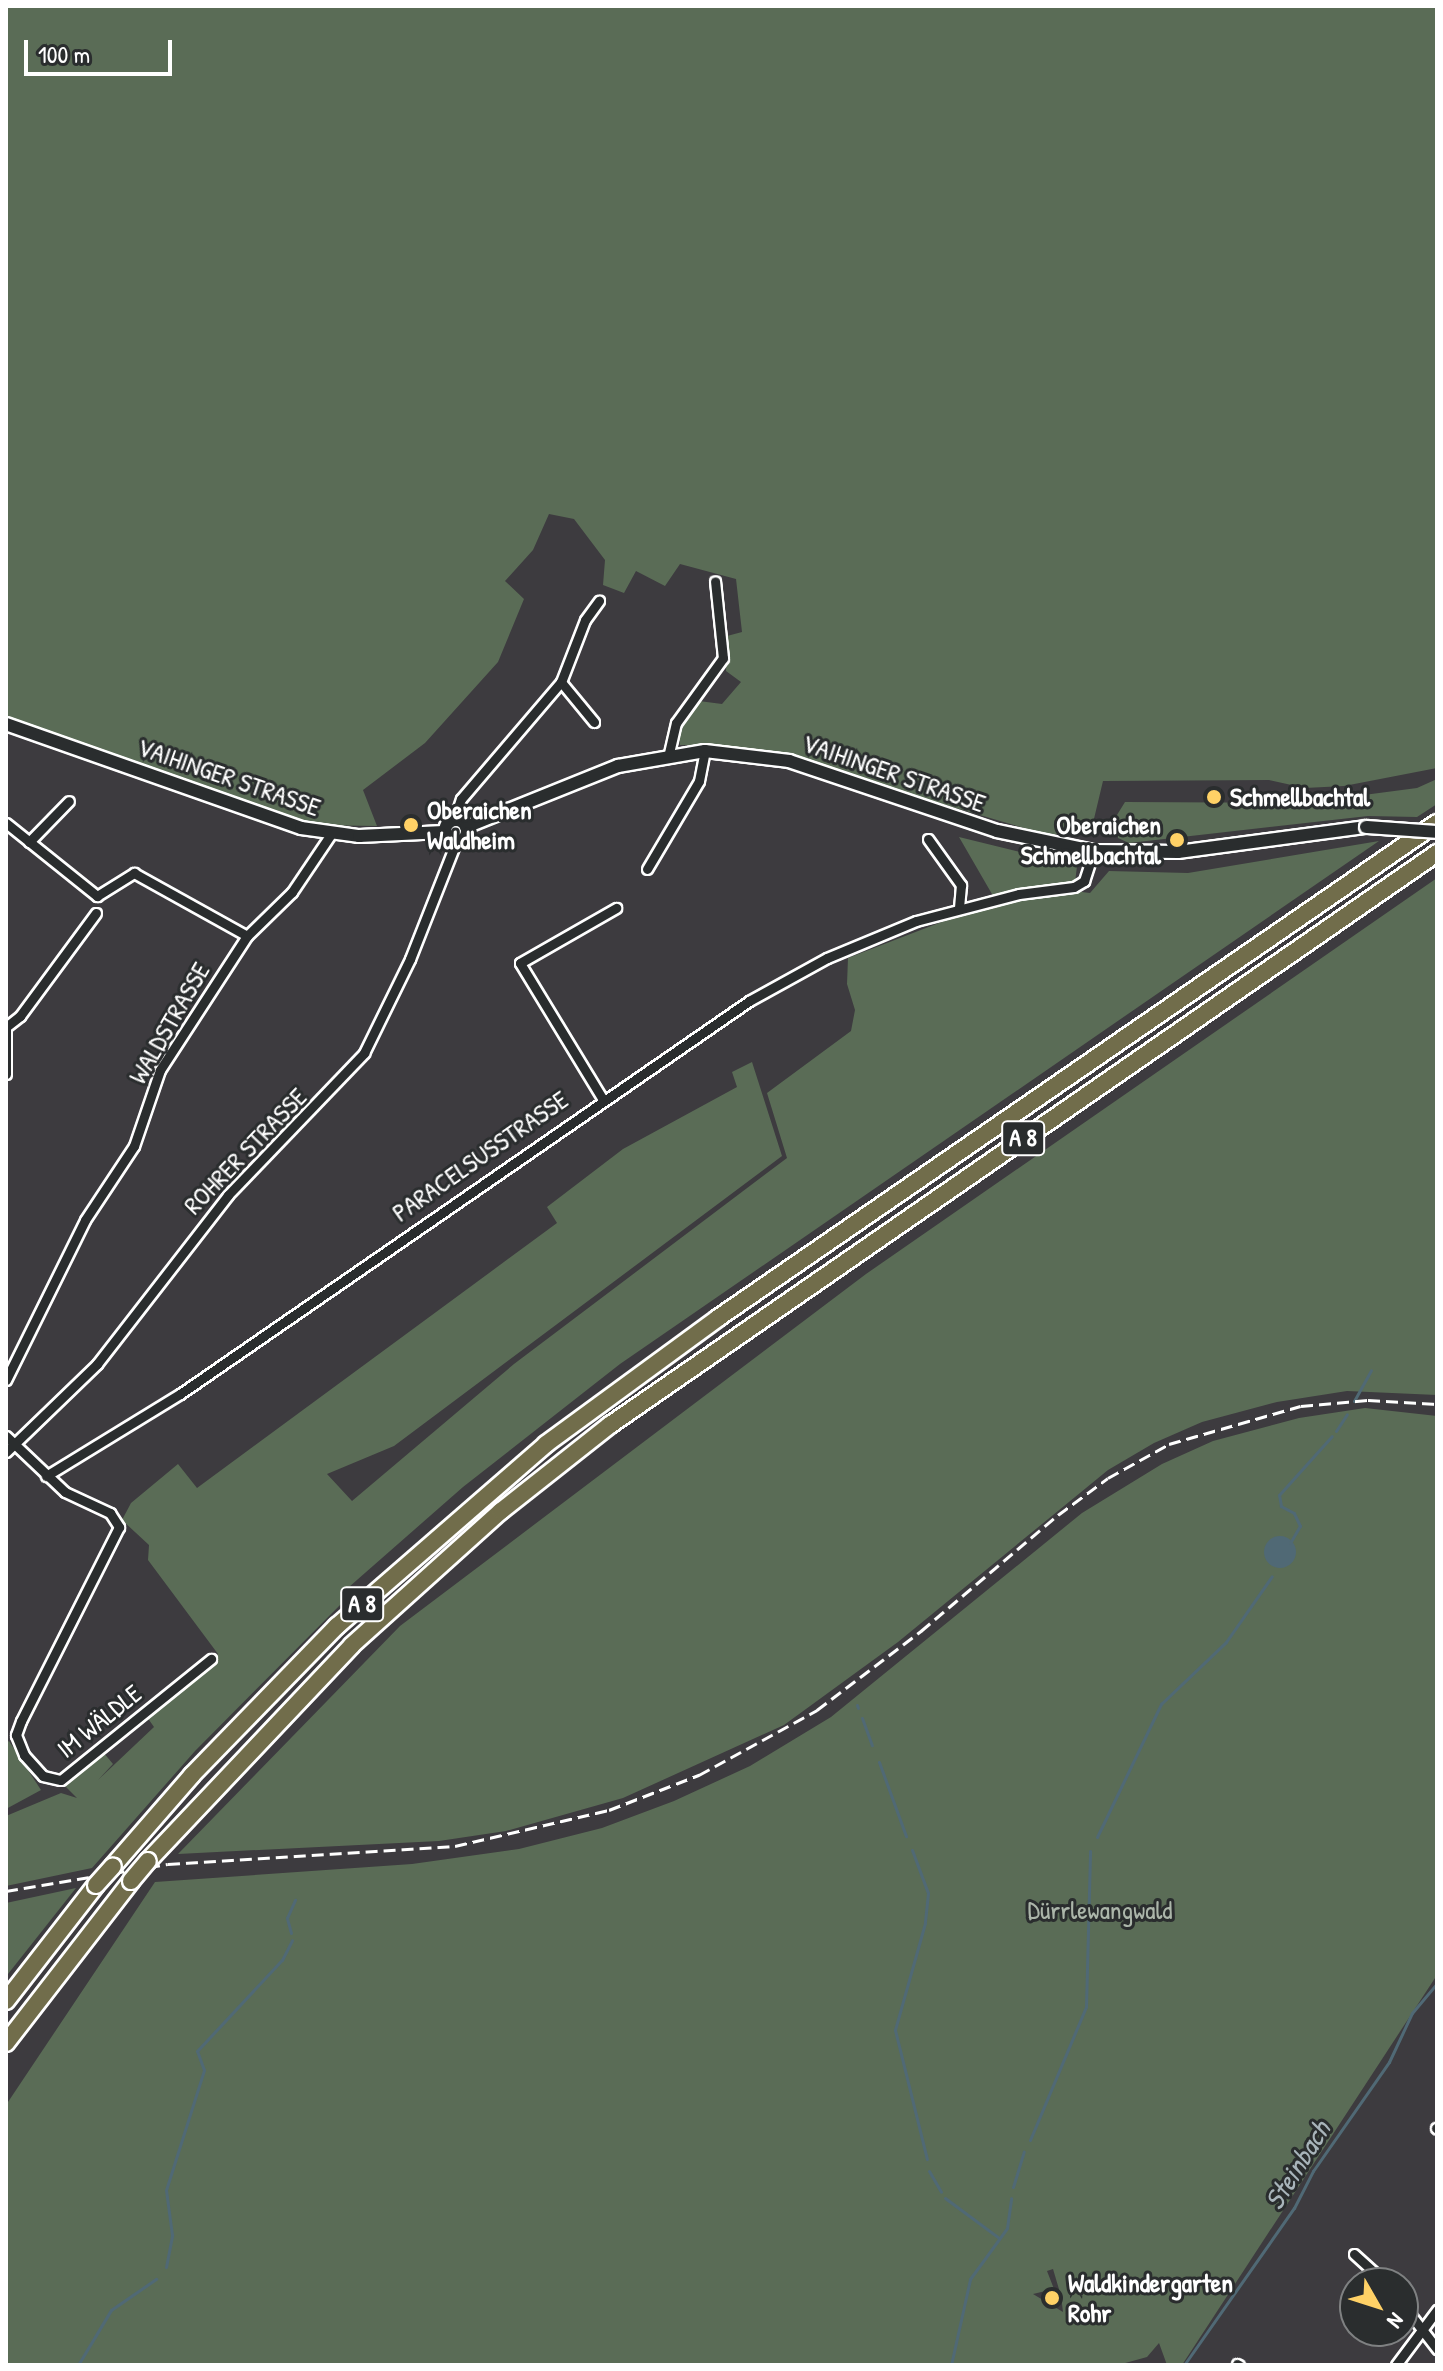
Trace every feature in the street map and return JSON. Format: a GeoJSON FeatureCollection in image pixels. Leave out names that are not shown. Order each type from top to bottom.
{"type":"FeatureCollection","features":[{"type":"Feature","properties":{"kind":"highway","name":"A 8"},"geometry":{"type":"LineString","coordinates":[[6,2001],[96,1885],[203,1763],[337,1626],[546,1444],[718,1318],[1437,823]]}},
{"type":"Feature","properties":{"kind":"highway","name":"A 8"},"geometry":{"type":"LineString","coordinates":[[6,2043],[148,1861],[352,1645],[501,1511],[610,1425],[1437,853]]}},
{"type":"Feature","properties":{"kind":"main road","name":"VAIHINGER STRASSE"},"geometry":{"type":"LineString","coordinates":[[6,724],[297,827],[331,834],[444,832]]}},
{"type":"Feature","properties":{"kind":"main road","name":"VAIHINGER STRASSE"},"geometry":{"type":"LineString","coordinates":[[466,827],[618,766],[669,753],[705,751],[789,761],[997,831],[1094,851],[1170,852],[1366,827],[1437,832]]}},
{"type":"Feature","properties":{"kind":"main road"},"geometry":{"type":"LineString","coordinates":[[454,820],[466,827],[465,837],[456,842],[444,832],[454,820]]}},
{"type":"Feature","properties":{"kind":"street"},"geometry":{"type":"LineString","coordinates":[[669,753],[672,729],[723,658],[715,581]]}},
{"type":"Feature","properties":{"kind":"street"},"geometry":{"type":"LineString","coordinates":[[454,820],[461,799],[561,682],[585,620],[599,601]]}},
{"type":"Feature","properties":{"kind":"street"},"geometry":{"type":"LineString","coordinates":[[561,682],[594,722]]}},
{"type":"Feature","properties":{"kind":"street"},"geometry":{"type":"LineString","coordinates":[[647,869],[699,781],[705,751]]}},
{"type":"Feature","properties":{"kind":"street"},"geometry":{"type":"LineString","coordinates":[[29,842],[69,801]]}},
{"type":"Feature","properties":{"kind":"street"},"geometry":{"type":"LineString","coordinates":[[6,823],[97,896],[134,873],[247,936]]}},
{"type":"Feature","properties":{"kind":"street","name":"WALDSTRASSE"},"geometry":{"type":"LineString","coordinates":[[6,1380],[85,1220],[134,1146],[160,1070],[247,936],[292,892],[331,834]]}},
{"type":"Feature","properties":{"kind":"street"},"geometry":{"type":"LineString","coordinates":[[928,839],[961,885],[959,908]]}},
{"type":"Feature","properties":{"kind":"street","name":"ROHRER STRASSE"},"geometry":{"type":"LineString","coordinates":[[10,1449],[97,1364],[228,1195],[364,1053],[410,959],[456,842]]}},
{"type":"Feature","properties":{"kind":"street","name":"PARACELSUSSTRASSE"},"geometry":{"type":"LineString","coordinates":[[46,1476],[180,1394],[602,1098],[788,978],[874,937],[959,908],[1074,887],[1084,881],[1094,851]]}},
{"type":"Feature","properties":{"kind":"street"},"geometry":{"type":"LineString","coordinates":[[602,1098],[520,963],[616,908]]}},
{"type":"Feature","properties":{"kind":"street"},"geometry":{"type":"LineString","coordinates":[[6,1074],[6,1027],[20,1016],[96,913]]}},
{"type":"Feature","properties":{"kind":"street"},"geometry":{"type":"LineString","coordinates":[[6,1436],[10,1449],[46,1476]]}},
{"type":"Feature","properties":{"kind":"street","name":"IM WÄLDLE"},"geometry":{"type":"LineString","coordinates":[[46,1476],[74,1498],[110,1513],[118,1531],[21,1721],[16,1735],[24,1755],[43,1776],[61,1780],[211,1659]]}},
{"type":"Feature","properties":{"kind":"street"},"geometry":{"type":"LineString","coordinates":[[1354,2254],[1368,2267]]}},
{"type":"Feature","properties":{"kind":"street"},"geometry":{"type":"LineString","coordinates":[[1396,2365],[1437,2310]]}},
{"type":"Feature","properties":{"kind":"street"},"geometry":{"type":"LineString","coordinates":[[1419,2326],[1437,2349]]}},
{"type":"Feature","properties":{"kind":"green space"},"geometry":{"type":"Polygon","coordinates":[[[6,6],[1437,6],[1437,768],[1344,786],[1305,788],[1269,780],[1103,781],[1093,823],[1051,836],[786,758],[728,746],[680,745],[678,733],[699,701],[722,704],[741,682],[726,671],[727,636],[742,632],[736,579],[680,564],[665,586],[636,571],[624,593],[603,585],[605,560],[574,519],[549,514],[533,550],[505,581],[524,599],[498,662],[425,743],[363,790],[377,826],[310,825],[6,722],[6,6]]]}},
{"type":"Feature","properties":{"kind":"green space"},"geometry":{"type":"Polygon","coordinates":[[[1437,779],[1437,804],[1417,817],[1368,816],[1129,843],[1118,838],[1117,815],[1125,802],[1303,803],[1417,788],[1437,779]]]}},
{"type":"Feature","properties":{"kind":"green space"},"geometry":{"type":"Polygon","coordinates":[[[959,837],[1077,866],[1074,891],[1090,893],[1109,871],[1188,873],[1379,841],[620,1364],[463,1487],[349,1587],[349,1596],[195,1751],[92,1868],[6,1886],[6,1816],[61,1793],[77,1798],[64,1785],[103,1752],[113,1764],[98,1780],[154,1727],[147,1717],[209,1670],[218,1654],[148,1560],[149,1545],[122,1520],[131,1503],[178,1464],[197,1488],[557,1223],[547,1207],[623,1149],[737,1087],[732,1072],[752,1062],[782,1156],[394,1446],[327,1474],[352,1501],[514,1364],[787,1158],[767,1093],[851,1031],[855,1010],[847,984],[848,958],[996,901],[959,837]]]}},
{"type":"Feature","properties":{"kind":"green space"},"geometry":{"type":"Polygon","coordinates":[[[1437,878],[1437,1395],[1347,1391],[1277,1402],[1202,1422],[1154,1443],[1108,1470],[898,1642],[784,1725],[623,1798],[506,1831],[439,1841],[178,1854],[400,1626],[866,1274],[1437,878]]]}},
{"type":"Feature","properties":{"kind":"green space","name":"Dürrlewangwald"},"geometry":{"type":"Polygon","coordinates":[[[1365,1408],[1437,1416],[1437,1975],[1182,2365],[1167,2365],[1159,2343],[1147,2357],[1118,2365],[6,2365],[6,2105],[155,1882],[412,1864],[519,1849],[602,1828],[674,1801],[750,1766],[831,1717],[1082,1513],[1162,1464],[1213,1441],[1299,1418],[1365,1408]],[[1053,2269],[1047,2271],[1054,2289],[1033,2294],[1063,2312],[1053,2269]]]}},
{"type":"Feature","properties":{"kind":"green space"},"geometry":{"type":"Polygon","coordinates":[[[9,1741],[41,1790],[6,1809],[6,1743],[9,1741]]]}},
{"type":"Feature","properties":{"kind":"green space"},"geometry":{"type":"Polygon","coordinates":[[[76,1888],[8,1974],[6,1975],[6,1903],[76,1888]]]}},
{"type":"Feature","properties":{"kind":"water"},"geometry":{"type":"Polygon","coordinates":[[[1280,1536],[1292,1540],[1296,1552],[1292,1564],[1280,1568],[1268,1564],[1264,1552],[1268,1540],[1280,1536]]]}},
{"type":"Feature","properties":{"kind":"waterway","name":"Steinbach"},"geometry":{"type":"LineString","coordinates":[[1354,1401],[1371,1370]]}},
{"type":"Feature","properties":{"kind":"waterway","name":"Steinbach"},"geometry":{"type":"LineString","coordinates":[[1336,1431],[1347,1414]]}},
{"type":"Feature","properties":{"kind":"waterway","name":"Steinbach"},"geometry":{"type":"LineString","coordinates":[[1290,1543],[1300,1526],[1294,1513],[1281,1506],[1279,1495],[1332,1436]]}},
{"type":"Feature","properties":{"kind":"waterway","name":"Steinbach"},"geometry":{"type":"LineString","coordinates":[[1097,1837],[1161,1704],[1226,1642],[1272,1576]]}},
{"type":"Feature","properties":{"kind":"waterway"},"geometry":{"type":"LineString","coordinates":[[862,1718],[872,1745]]}},
{"type":"Feature","properties":{"kind":"waterway"},"geometry":{"type":"LineString","coordinates":[[879,1762],[906,1836]]}},
{"type":"Feature","properties":{"kind":"waterway"},"geometry":{"type":"LineString","coordinates":[[912,1850],[928,1893],[925,1923],[895,2030],[927,2159]]}},
{"type":"Feature","properties":{"kind":"waterway","name":"Steinbach"},"geometry":{"type":"LineString","coordinates":[[1030,2140],[1086,2007],[1090,1851]]}},
{"type":"Feature","properties":{"kind":"waterway"},"geometry":{"type":"LineString","coordinates":[[291,1933],[287,1918],[295,1900]]}},
{"type":"Feature","properties":{"kind":"waterway"},"geometry":{"type":"LineString","coordinates":[[166,2267],[172,2235],[166,2190],[204,2070],[197,2051],[282,1960],[292,1940]]}},
{"type":"Feature","properties":{"kind":"waterway","name":"Steinbach"},"geometry":{"type":"LineString","coordinates":[[1184,2365],[1294,2208],[1313,2171],[1389,2062],[1412,2013],[1437,1983]]}},
{"type":"Feature","properties":{"kind":"waterway","name":"Steinbach"},"geometry":{"type":"LineString","coordinates":[[1013,2187],[1024,2152]]}},
{"type":"Feature","properties":{"kind":"waterway"},"geometry":{"type":"LineString","coordinates":[[929,2171],[941,2192]]}},
{"type":"Feature","properties":{"kind":"waterway"},"geometry":{"type":"LineString","coordinates":[[945,2198],[999,2238]]}},
{"type":"Feature","properties":{"kind":"waterway","name":"Steinbach"},"geometry":{"type":"LineString","coordinates":[[951,2365],[970,2279],[1007,2228],[1011,2198]]}},
{"type":"Feature","properties":{"kind":"waterway"},"geometry":{"type":"LineString","coordinates":[[78,2365],[111,2310],[156,2279]]}},
{"type":"Feature","properties":{"kind":"railway"},"geometry":{"type":"LineString","coordinates":[[6,1891],[168,1864],[455,1846],[609,1810],[699,1775],[817,1710],[921,1631],[1058,1515],[1108,1478],[1169,1444],[1301,1406],[1368,1400],[1437,1404]]}},
{"type":"Feature","properties":{"kind":"place","name":"Schmellbachtal"},"geometry":{"type":"Point","coordinates":[1214,797]}},
{"type":"Feature","properties":{"kind":"place","name":"Oberaichen Waldheim"},"geometry":{"type":"Point","coordinates":[411,825]}},
{"type":"Feature","properties":{"kind":"place","name":"Oberaichen Schmellbachtal"},"geometry":{"type":"Point","coordinates":[1177,840]}},
{"type":"Feature","properties":{"kind":"place","name":"Waldkindergarten Rohr"},"geometry":{"type":"Point","coordinates":[1052,2298]}}]}
